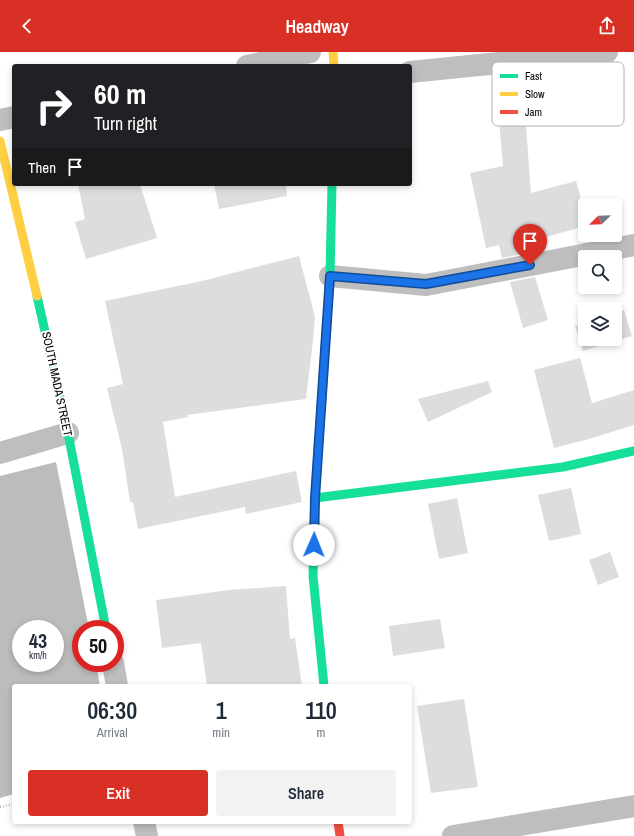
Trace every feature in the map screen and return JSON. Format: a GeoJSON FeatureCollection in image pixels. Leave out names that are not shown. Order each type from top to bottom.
{"type":"FeatureCollection","features":[{"type":"Feature","properties":{"kind":"street"},"geometry":{"type":"LineString","coordinates":[[256,64],[310,52]]}},
{"type":"Feature","properties":{"kind":"street"},"geometry":{"type":"LineString","coordinates":[[333,52],[334,64]]}},
{"type":"Feature","properties":{"kind":"street"},"geometry":{"type":"LineString","coordinates":[[508,62],[607,52]]}},
{"type":"Feature","properties":{"kind":"street"},"geometry":{"type":"LineString","coordinates":[[412,72],[492,64]]}},
{"type":"Feature","properties":{"kind":"street"},"geometry":{"type":"LineString","coordinates":[[0,120],[12,117]]}},
{"type":"Feature","properties":{"kind":"street","name":"SOUTH MADA STREET"},"geometry":{"type":"LineString","coordinates":[[0,141],[68,434],[104,620]]}},
{"type":"Feature","properties":{"kind":"street"},"geometry":{"type":"LineString","coordinates":[[324,684],[313,576],[315,498],[330,276],[332,186]]}},
{"type":"Feature","properties":{"kind":"street"},"geometry":{"type":"LineString","coordinates":[[330,276],[426,284],[634,245]]}},
{"type":"Feature","properties":{"kind":"street"},"geometry":{"type":"LineString","coordinates":[[0,453],[68,434]]}},
{"type":"Feature","properties":{"kind":"street"},"geometry":{"type":"LineString","coordinates":[[315,498],[563,467],[634,451]]}},
{"type":"Feature","properties":{"kind":"street"},"geometry":{"type":"LineString","coordinates":[[115,672],[117,684]]}},
{"type":"Feature","properties":{"kind":"street"},"geometry":{"type":"LineString","coordinates":[[452,836],[634,806]]}},
{"type":"Feature","properties":{"kind":"street"},"geometry":{"type":"LineString","coordinates":[[144,824],[147,836]]}},
{"type":"Feature","properties":{"kind":"street"},"geometry":{"type":"LineString","coordinates":[[338,824],[340,836]]}},
{"type":"Feature","properties":{"kind":"path"},"geometry":{"type":"LineString","coordinates":[[0,807],[12,804]]}},
{"type":"Feature","properties":{"kind":"shaded area"},"geometry":{"type":"Polygon","coordinates":[[[56,462],[87,620],[72,620],[72,672],[98,672],[100,684],[12,684],[12,795],[0,798],[0,476],[56,462]]]}},
{"type":"Feature","properties":{"kind":"building"},"geometry":{"type":"Polygon","coordinates":[[[499,126],[526,126],[531,193],[576,181],[581,198],[578,198],[578,228],[525,243],[528,253],[502,258],[499,245],[486,248],[470,173],[503,166],[499,126]]]}},
{"type":"Feature","properties":{"kind":"building"},"geometry":{"type":"Polygon","coordinates":[[[78,186],[141,186],[157,238],[86,259],[75,222],[85,219],[78,186]]]}},
{"type":"Feature","properties":{"kind":"building"},"geometry":{"type":"Polygon","coordinates":[[[214,186],[286,186],[287,196],[219,209],[214,186]]]}},
{"type":"Feature","properties":{"kind":"building"},"geometry":{"type":"Polygon","coordinates":[[[299,256],[315,317],[306,399],[187,415],[188,417],[163,422],[175,497],[296,471],[302,502],[246,514],[245,507],[138,529],[133,502],[130,502],[122,449],[107,388],[123,384],[105,301],[202,281],[299,256]]]}},
{"type":"Feature","properties":{"kind":"building"},"geometry":{"type":"Polygon","coordinates":[[[535,277],[548,320],[523,328],[510,282],[535,277]]]}},
{"type":"Feature","properties":{"kind":"building"},"geometry":{"type":"Polygon","coordinates":[[[624,310],[632,336],[622,339],[622,311],[624,310]]]}},
{"type":"Feature","properties":{"kind":"building"},"geometry":{"type":"Polygon","coordinates":[[[578,325],[578,335],[575,326],[578,325]]]}},
{"type":"Feature","properties":{"kind":"building"},"geometry":{"type":"Polygon","coordinates":[[[581,346],[599,346],[583,351],[581,346]]]}},
{"type":"Feature","properties":{"kind":"building"},"geometry":{"type":"Polygon","coordinates":[[[580,358],[592,403],[634,390],[634,425],[554,448],[534,370],[580,358]]]}},
{"type":"Feature","properties":{"kind":"building"},"geometry":{"type":"Polygon","coordinates":[[[488,381],[492,392],[428,422],[418,399],[488,381]]]}},
{"type":"Feature","properties":{"kind":"building"},"geometry":{"type":"Polygon","coordinates":[[[571,488],[581,534],[549,541],[538,495],[571,488]]]}},
{"type":"Feature","properties":{"kind":"building"},"geometry":{"type":"Polygon","coordinates":[[[457,498],[468,553],[439,559],[428,504],[457,498]]]}},
{"type":"Feature","properties":{"kind":"building"},"geometry":{"type":"Polygon","coordinates":[[[610,552],[619,577],[598,585],[589,560],[610,552]]]}},
{"type":"Feature","properties":{"kind":"building"},"geometry":{"type":"Polygon","coordinates":[[[286,586],[290,639],[295,638],[302,684],[207,684],[201,643],[162,648],[156,600],[229,590],[286,586]]]}},
{"type":"Feature","properties":{"kind":"building"},"geometry":{"type":"Polygon","coordinates":[[[440,619],[445,648],[393,656],[389,626],[440,619]]]}},
{"type":"Feature","properties":{"kind":"building"},"geometry":{"type":"Polygon","coordinates":[[[464,699],[478,787],[431,793],[417,706],[464,699]]]}},
{"type":"Feature","properties":{"kind":"traffic: fast"},"geometry":{"type":"LineString","coordinates":[[324,684],[313,576],[315,498],[330,276],[332,186]]}},
{"type":"Feature","properties":{"kind":"traffic: fast"},"geometry":{"type":"LineString","coordinates":[[37,296],[68,433],[104,620]]}},
{"type":"Feature","properties":{"kind":"traffic: fast"},"geometry":{"type":"LineString","coordinates":[[315,498],[563,467],[634,451]]}},
{"type":"Feature","properties":{"kind":"traffic: slow"},"geometry":{"type":"LineString","coordinates":[[333,52],[334,64]]}},
{"type":"Feature","properties":{"kind":"traffic: slow"},"geometry":{"type":"LineString","coordinates":[[0,141],[37,296]]}},
{"type":"Feature","properties":{"kind":"traffic: jam"},"geometry":{"type":"LineString","coordinates":[[338,824],[340,836]]}},
{"type":"Feature","properties":{"kind":"route"},"geometry":{"type":"LineString","coordinates":[[314,545],[315,498],[330,276],[426,284],[530,265]]}}]}
